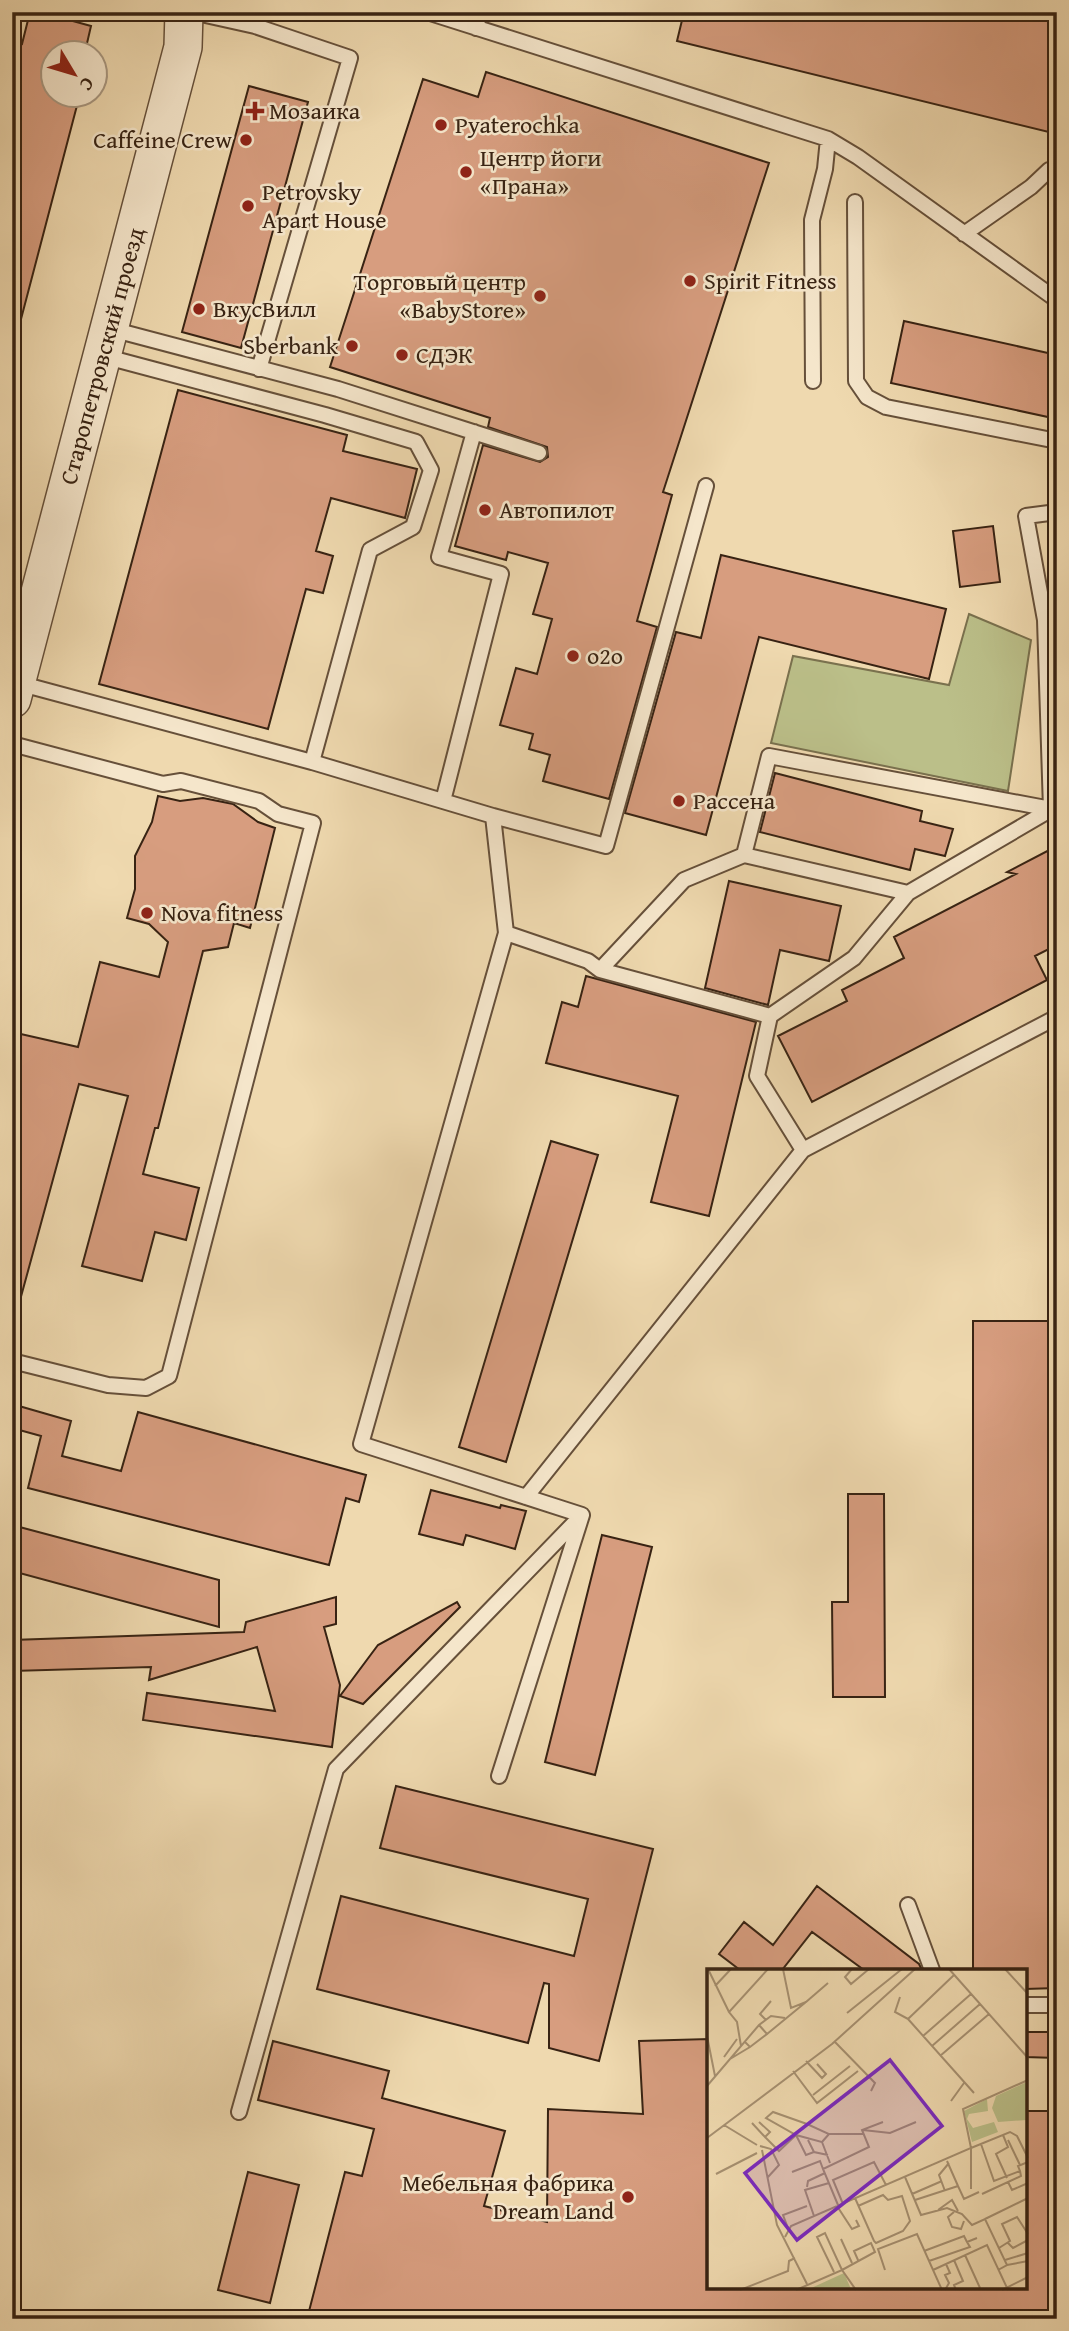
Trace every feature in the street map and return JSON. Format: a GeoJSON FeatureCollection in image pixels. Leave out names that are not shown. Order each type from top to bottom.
{"type":"FeatureCollection","features":[{"type":"Feature","properties":{"kind":"street","name":"Старопетровский проезд"},"geometry":{"type":"LineString","coordinates":[[16,676],[183,47],[184,12]]}},
{"type":"Feature","properties":{"kind":"lane"},"geometry":{"type":"LineString","coordinates":[[192,12],[255,26],[350,58],[259,369]]}},
{"type":"Feature","properties":{"kind":"lane"},"geometry":{"type":"LineString","coordinates":[[426,12],[828,139],[858,157],[1057,300]]}},
{"type":"Feature","properties":{"kind":"lane"},"geometry":{"type":"LineString","coordinates":[[476,28],[480,12]]}},
{"type":"Feature","properties":{"kind":"lane"},"geometry":{"type":"LineString","coordinates":[[813,381],[812,220],[825,169],[828,139]]}},
{"type":"Feature","properties":{"kind":"lane"},"geometry":{"type":"LineString","coordinates":[[964,234],[1031,187],[1049,170],[1057,176]]}},
{"type":"Feature","properties":{"kind":"lane"},"geometry":{"type":"LineString","coordinates":[[855,202],[856,381],[867,397],[886,407],[1057,440]]}},
{"type":"Feature","properties":{"kind":"lane"},"geometry":{"type":"LineString","coordinates":[[106,342],[259,369],[338,389],[539,453]]}},
{"type":"Feature","properties":{"kind":"lane"},"geometry":{"type":"LineString","coordinates":[[106,342],[325,415],[416,442],[431,470],[414,527],[370,550],[312,762]]}},
{"type":"Feature","properties":{"kind":"lane"},"geometry":{"type":"LineString","coordinates":[[443,801],[501,574],[439,557],[474,432]]}},
{"type":"Feature","properties":{"kind":"lane"},"geometry":{"type":"LineString","coordinates":[[16,676],[494,816],[606,846],[706,486]]}},
{"type":"Feature","properties":{"kind":"lane"},"geometry":{"type":"LineString","coordinates":[[1054,808],[1045,620],[1026,516],[1057,512]]}},
{"type":"Feature","properties":{"kind":"lane"},"geometry":{"type":"LineString","coordinates":[[12,744],[163,784],[181,781],[259,801],[278,814],[313,823],[169,1376],[146,1388],[108,1385],[12,1361]]}},
{"type":"Feature","properties":{"kind":"lane"},"geometry":{"type":"LineString","coordinates":[[744,855],[769,756],[1054,808]]}},
{"type":"Feature","properties":{"kind":"lane"},"geometry":{"type":"LineString","coordinates":[[803,1150],[757,1076],[770,1016],[854,958],[908,893],[1054,808]]}},
{"type":"Feature","properties":{"kind":"lane"},"geometry":{"type":"LineString","coordinates":[[494,816],[506,933],[361,1444],[582,1515]]}},
{"type":"Feature","properties":{"kind":"lane"},"geometry":{"type":"LineString","coordinates":[[600,970],[684,880],[744,855],[908,893]]}},
{"type":"Feature","properties":{"kind":"lane"},"geometry":{"type":"LineString","coordinates":[[506,933],[588,961],[600,970],[770,1016]]}},
{"type":"Feature","properties":{"kind":"lane"},"geometry":{"type":"LineString","coordinates":[[526,1497],[803,1150],[1057,1017]]}},
{"type":"Feature","properties":{"kind":"lane"},"geometry":{"type":"LineString","coordinates":[[499,1776],[582,1515]]}},
{"type":"Feature","properties":{"kind":"lane"},"geometry":{"type":"LineString","coordinates":[[239,2112],[337,1769],[582,1515]]}},
{"type":"Feature","properties":{"kind":"lane"},"geometry":{"type":"LineString","coordinates":[[908,1905],[932,1969]]}},
{"type":"Feature","properties":{"kind":"lane"},"geometry":{"type":"LineString","coordinates":[[1027,2005],[1057,2005]]}},
{"type":"Feature","properties":{"kind":"green space"},"geometry":{"type":"Polygon","coordinates":[[[969,614],[1031,640],[1008,791],[771,743],[793,656],[949,685],[969,614]]]}},
{"type":"Feature","properties":{"kind":"building"},"geometry":{"type":"Polygon","coordinates":[[[30,12],[40,12],[91,26],[88,38],[38,38],[38,108],[76,108],[20,323],[12,322],[12,60],[17,43],[22,44],[30,12]]]}},
{"type":"Feature","properties":{"kind":"building"},"geometry":{"type":"Polygon","coordinates":[[[684,12],[1057,12],[1057,134],[677,41],[684,12]]]}},
{"type":"Feature","properties":{"kind":"building","name":"Торговый центр «BabyStore»"},"geometry":{"type":"Polygon","coordinates":[[[486,72],[769,163],[663,492],[672,495],[637,621],[657,627],[609,799],[543,781],[550,755],[529,749],[533,734],[500,725],[516,668],[537,674],[552,619],[533,614],[548,563],[508,552],[506,560],[455,546],[483,445],[540,462],[548,457],[547,447],[488,427],[490,418],[330,367],[423,79],[478,97],[486,72]]]}},
{"type":"Feature","properties":{"kind":"building","name":"Petrovsky Apart House"},"geometry":{"type":"Polygon","coordinates":[[[249,86],[308,102],[241,348],[182,332],[249,86]]]}},
{"type":"Feature","properties":{"kind":"building"},"geometry":{"type":"Polygon","coordinates":[[[904,321],[1057,355],[1057,419],[891,383],[904,321]]]}},
{"type":"Feature","properties":{"kind":"building"},"geometry":{"type":"Polygon","coordinates":[[[178,390],[347,435],[343,451],[417,469],[405,518],[331,498],[316,551],[333,556],[323,593],[306,589],[268,729],[99,684],[178,390]]]}},
{"type":"Feature","properties":{"kind":"building"},"geometry":{"type":"Polygon","coordinates":[[[993,526],[1000,582],[960,587],[953,531],[993,526]]]}},
{"type":"Feature","properties":{"kind":"building"},"geometry":{"type":"Polygon","coordinates":[[[721,555],[946,609],[929,679],[759,637],[706,835],[625,813],[676,632],[701,638],[721,555]]]}},
{"type":"Feature","properties":{"kind":"building"},"geometry":{"type":"Polygon","coordinates":[[[775,773],[922,811],[920,821],[953,829],[945,856],[915,849],[910,870],[760,832],[775,773]]]}},
{"type":"Feature","properties":{"kind":"building"},"geometry":{"type":"Polygon","coordinates":[[[158,796],[180,801],[203,798],[233,804],[258,822],[275,828],[250,928],[234,923],[228,947],[203,951],[158,1128],[155,1128],[143,1174],[199,1188],[186,1240],[155,1232],[142,1281],[82,1266],[128,1096],[79,1084],[19,1304],[12,1303],[12,1032],[78,1047],[100,962],[159,977],[168,942],[149,924],[127,918],[135,889],[135,856],[152,822],[158,796]]]}},
{"type":"Feature","properties":{"kind":"building"},"geometry":{"type":"Polygon","coordinates":[[[1057,846],[1057,945],[1035,956],[1047,980],[812,1102],[778,1036],[847,1001],[842,990],[904,958],[894,937],[1016,874],[1007,872],[1057,846]]]}},
{"type":"Feature","properties":{"kind":"building"},"geometry":{"type":"Polygon","coordinates":[[[729,881],[841,906],[829,961],[780,950],[768,1005],[705,988],[729,881]]]}},
{"type":"Feature","properties":{"kind":"building"},"geometry":{"type":"Polygon","coordinates":[[[586,976],[756,1022],[709,1216],[651,1202],[678,1096],[546,1063],[562,1002],[578,1007],[586,976]]]}},
{"type":"Feature","properties":{"kind":"building"},"geometry":{"type":"Polygon","coordinates":[[[551,1141],[598,1155],[506,1462],[459,1447],[551,1141]]]}},
{"type":"Feature","properties":{"kind":"building"},"geometry":{"type":"Polygon","coordinates":[[[973,1321],[1057,1321],[1057,1988],[1027,1989],[1027,1969],[973,1969],[973,1321]]]}},
{"type":"Feature","properties":{"kind":"building"},"geometry":{"type":"Polygon","coordinates":[[[12,1404],[71,1421],[62,1456],[121,1471],[138,1412],[366,1475],[359,1502],[346,1498],[329,1565],[28,1488],[41,1436],[12,1428],[12,1404]]]}},
{"type":"Feature","properties":{"kind":"building"},"geometry":{"type":"Polygon","coordinates":[[[431,1490],[500,1508],[501,1505],[526,1511],[515,1549],[466,1535],[463,1545],[419,1534],[431,1490]]]}},
{"type":"Feature","properties":{"kind":"building"},"geometry":{"type":"Polygon","coordinates":[[[848,1494],[884,1494],[885,1697],[833,1697],[832,1602],[848,1602],[848,1494]]]}},
{"type":"Feature","properties":{"kind":"building"},"geometry":{"type":"Polygon","coordinates":[[[12,1525],[219,1580],[219,1627],[12,1571],[12,1525]]]}},
{"type":"Feature","properties":{"kind":"building"},"geometry":{"type":"Polygon","coordinates":[[[602,1535],[652,1547],[595,1775],[545,1762],[602,1535]]]}},
{"type":"Feature","properties":{"kind":"building"},"geometry":{"type":"Polygon","coordinates":[[[336,1597],[336,1624],[324,1627],[340,1685],[332,1747],[143,1720],[147,1693],[275,1711],[257,1647],[149,1680],[151,1667],[12,1671],[12,1640],[244,1632],[246,1622],[336,1597]]]}},
{"type":"Feature","properties":{"kind":"building"},"geometry":{"type":"Polygon","coordinates":[[[457,1602],[460,1607],[363,1704],[340,1696],[378,1645],[457,1602]]]}},
{"type":"Feature","properties":{"kind":"building"},"geometry":{"type":"Polygon","coordinates":[[[396,1786],[653,1849],[599,2061],[549,2048],[549,1984],[544,1983],[528,2043],[317,1989],[341,1896],[574,1956],[588,1899],[380,1848],[396,1786]]]}},
{"type":"Feature","properties":{"kind":"building"},"geometry":{"type":"Polygon","coordinates":[[[817,1886],[919,1964],[922,1969],[863,1969],[812,1932],[783,1969],[739,1969],[719,1954],[744,1922],[773,1945],[817,1886]]]}},
{"type":"Feature","properties":{"kind":"building"},"geometry":{"type":"Polygon","coordinates":[[[1027,2032],[1057,2032],[1057,2058],[1027,2057],[1027,2032]]]}},
{"type":"Feature","properties":{"kind":"building","name":"Мебельная фабрика Dream Land"},"geometry":{"type":"Polygon","coordinates":[[[707,2039],[707,2289],[1027,2289],[1027,2111],[1057,2111],[1057,2319],[307,2319],[345,2172],[362,2176],[374,2129],[258,2100],[273,2041],[389,2071],[382,2098],[505,2131],[484,2206],[547,2222],[548,2109],[643,2114],[639,2041],[707,2039]]]}},
{"type":"Feature","properties":{"kind":"building"},"geometry":{"type":"Polygon","coordinates":[[[248,2172],[299,2185],[270,2303],[218,2290],[248,2172]]]}},
{"type":"Feature","properties":{"kind":"place","name":"Мозаика"},"geometry":{"type":"Point","coordinates":[255,111]}},
{"type":"Feature","properties":{"kind":"place","name":"Pyaterochka"},"geometry":{"type":"Point","coordinates":[441,125]}},
{"type":"Feature","properties":{"kind":"place","name":"Caffeine Crew"},"geometry":{"type":"Point","coordinates":[246,140]}},
{"type":"Feature","properties":{"kind":"place","name":"Центр йоги «Прана»"},"geometry":{"type":"Point","coordinates":[466,172]}},
{"type":"Feature","properties":{"kind":"place","name":"Petrovsky Apart House"},"geometry":{"type":"Point","coordinates":[248,206]}},
{"type":"Feature","properties":{"kind":"place","name":"Spirit Fitness"},"geometry":{"type":"Point","coordinates":[690,281]}},
{"type":"Feature","properties":{"kind":"place","name":"Торговый центр «BabyStore»"},"geometry":{"type":"Point","coordinates":[540,296]}},
{"type":"Feature","properties":{"kind":"place","name":"ВкусВилл"},"geometry":{"type":"Point","coordinates":[199,309]}},
{"type":"Feature","properties":{"kind":"place","name":"Sberbank"},"geometry":{"type":"Point","coordinates":[352,346]}},
{"type":"Feature","properties":{"kind":"place","name":"СДЭК"},"geometry":{"type":"Point","coordinates":[402,355]}},
{"type":"Feature","properties":{"kind":"place","name":"Автопилот"},"geometry":{"type":"Point","coordinates":[485,510]}},
{"type":"Feature","properties":{"kind":"place","name":"o2o"},"geometry":{"type":"Point","coordinates":[573,656]}},
{"type":"Feature","properties":{"kind":"place","name":"Рассена"},"geometry":{"type":"Point","coordinates":[679,801]}},
{"type":"Feature","properties":{"kind":"place","name":"Nova fitness"},"geometry":{"type":"Point","coordinates":[147,913]}},
{"type":"Feature","properties":{"kind":"place","name":"Мебельная фабрика Dream Land"},"geometry":{"type":"Point","coordinates":[628,2197]}}]}
